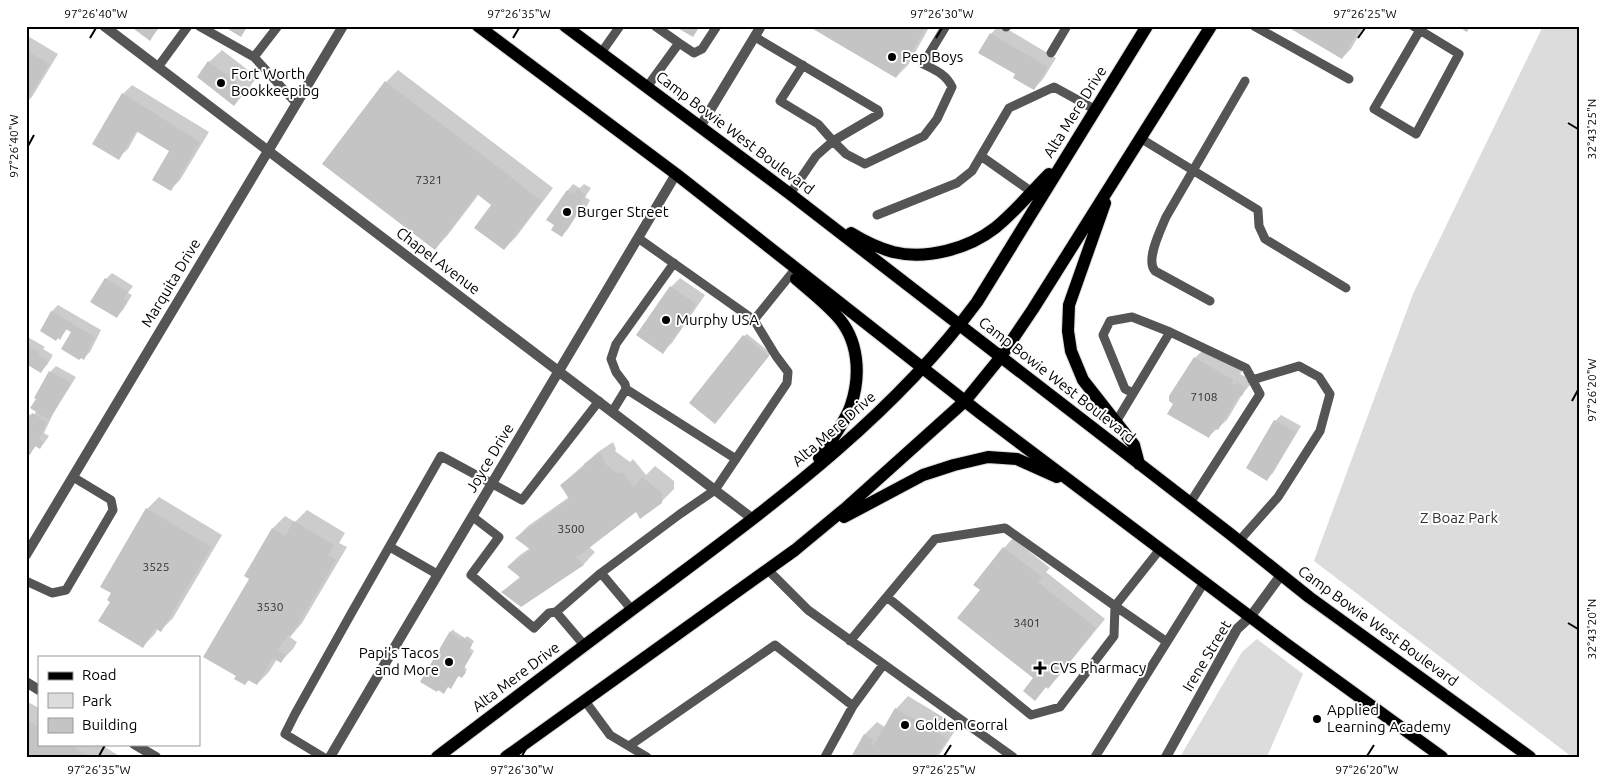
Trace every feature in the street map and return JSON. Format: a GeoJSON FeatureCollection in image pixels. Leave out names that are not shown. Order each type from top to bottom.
{"type":"FeatureCollection","features":[{"type":"Feature","properties":{"kind":"main road"},"geometry":{"type":"LineString","coordinates":[[478,26],[676,174],[793,271],[964,401],[1285,643],[1442,757]]}},
{"type":"Feature","properties":{"kind":"main road","name":"Camp Bowie West Boulevard"},"geometry":{"type":"LineString","coordinates":[[565,26],[790,194],[1329,612],[1530,757]]}},
{"type":"Feature","properties":{"kind":"main road","name":"Alta Mere Drive"},"geometry":{"type":"LineString","coordinates":[[437,757],[753,519],[886,406],[960,325],[976,302],[1147,26]]}},
{"type":"Feature","properties":{"kind":"main road"},"geometry":{"type":"LineString","coordinates":[[514,755],[585,701],[795,550],[847,507],[964,401],[1000,358],[1033,309],[1211,26]]}},
{"type":"Feature","properties":{"kind":"main road"},"geometry":{"type":"LineString","coordinates":[[790,194],[865,241],[894,252],[928,255],[968,243],[994,229],[1068,154]]}},
{"type":"Feature","properties":{"kind":"main road"},"geometry":{"type":"LineString","coordinates":[[1112,182],[1069,305],[1068,331],[1071,351],[1083,380],[1134,445],[1140,464]]}},
{"type":"Feature","properties":{"kind":"main road"},"geometry":{"type":"LineString","coordinates":[[793,271],[837,316],[851,337],[856,354],[858,376],[851,407],[810,472]]}},
{"type":"Feature","properties":{"kind":"main road"},"geometry":{"type":"LineString","coordinates":[[820,530],[923,475],[988,457],[1017,459],[1085,491]]}},
{"type":"Feature","properties":{"kind":"street","name":"Chapel Avenue"},"geometry":{"type":"LineString","coordinates":[[104,26],[753,519]]}},
{"type":"Feature","properties":{"kind":"street","name":"Marquita Drive"},"geometry":{"type":"LineString","coordinates":[[26,555],[342,26]]}},
{"type":"Feature","properties":{"kind":"street"},"geometry":{"type":"LineString","coordinates":[[700,127],[761,26]]}},
{"type":"Feature","properties":{"kind":"street","name":"Joyce Drive"},"geometry":{"type":"LineString","coordinates":[[330,757],[676,174]]}},
{"type":"Feature","properties":{"kind":"street","name":"Irene Street"},"geometry":{"type":"LineString","coordinates":[[1166,757],[1237,629],[1251,616],[1281,575]]}},
{"type":"Feature","properties":{"kind":"street"},"geometry":{"type":"LineString","coordinates":[[26,682],[38,689]]}},
{"type":"Feature","properties":{"kind":"street"},"geometry":{"type":"LineString","coordinates":[[137,746],[156,757]]}},
{"type":"Feature","properties":{"kind":"lane"},"geometry":{"type":"LineString","coordinates":[[158,67],[188,26]]}},
{"type":"Feature","properties":{"kind":"lane"},"geometry":{"type":"LineString","coordinates":[[199,26],[254,57],[296,103]]}},
{"type":"Feature","properties":{"kind":"lane"},"geometry":{"type":"LineString","coordinates":[[254,57],[278,26]]}},
{"type":"Feature","properties":{"kind":"lane"},"geometry":{"type":"LineString","coordinates":[[601,53],[620,26]]}},
{"type":"Feature","properties":{"kind":"lane"},"geometry":{"type":"LineString","coordinates":[[655,26],[694,53],[702,49],[717,26]]}},
{"type":"Feature","properties":{"kind":"lane"},"geometry":{"type":"LineString","coordinates":[[803,65],[780,101],[818,124],[846,154],[865,164],[924,136],[937,119],[952,87],[949,80],[942,74],[923,64],[946,26]]}},
{"type":"Feature","properties":{"kind":"lane"},"geometry":{"type":"LineString","coordinates":[[1051,54],[1067,26]]}},
{"type":"Feature","properties":{"kind":"lane"},"geometry":{"type":"LineString","coordinates":[[1254,26],[1349,80]]}},
{"type":"Feature","properties":{"kind":"lane"},"geometry":{"type":"LineString","coordinates":[[1416,28],[1459,54],[1416,134],[1374,109],[1416,28]]}},
{"type":"Feature","properties":{"kind":"lane"},"geometry":{"type":"LineString","coordinates":[[755,37],[878,110],[879,114],[833,141],[816,156],[790,194]]}},
{"type":"Feature","properties":{"kind":"lane"},"geometry":{"type":"LineString","coordinates":[[647,87],[679,43]]}},
{"type":"Feature","properties":{"kind":"lane"},"geometry":{"type":"LineString","coordinates":[[1210,301],[1154,271],[1151,262],[1157,237],[1166,217],[1245,81]]}},
{"type":"Feature","properties":{"kind":"lane"},"geometry":{"type":"LineString","coordinates":[[877,215],[957,183],[972,171],[1008,108],[1054,87],[1096,110]]}},
{"type":"Feature","properties":{"kind":"lane"},"geometry":{"type":"LineString","coordinates":[[1140,138],[1258,210],[1259,226],[1265,239],[1346,288]]}},
{"type":"Feature","properties":{"kind":"lane"},"geometry":{"type":"LineString","coordinates":[[981,156],[1032,192]]}},
{"type":"Feature","properties":{"kind":"lane"},"geometry":{"type":"LineString","coordinates":[[472,517],[499,537],[471,575],[534,628],[549,613],[556,612],[600,573],[715,490],[787,383],[788,372],[754,320],[638,238]]}},
{"type":"Feature","properties":{"kind":"lane"},"geometry":{"type":"LineString","coordinates":[[674,263],[616,344],[611,359],[626,389],[736,459]]}},
{"type":"Feature","properties":{"kind":"lane"},"geometry":{"type":"LineString","coordinates":[[754,320],[793,271]]}},
{"type":"Feature","properties":{"kind":"lane"},"geometry":{"type":"LineString","coordinates":[[1133,393],[1125,389],[1102,335],[1110,321],[1132,317],[1170,332],[1246,368],[1260,394],[1190,503]]}},
{"type":"Feature","properties":{"kind":"lane"},"geometry":{"type":"LineString","coordinates":[[1116,422],[1170,332]]}},
{"type":"Feature","properties":{"kind":"lane"},"geometry":{"type":"LineString","coordinates":[[1239,541],[1278,497],[1320,431],[1330,394],[1319,377],[1298,366],[1252,380]]}},
{"type":"Feature","properties":{"kind":"lane"},"geometry":{"type":"LineString","coordinates":[[612,412],[626,389]]}},
{"type":"Feature","properties":{"kind":"lane"},"geometry":{"type":"LineString","coordinates":[[323,757],[285,734],[441,456],[522,500],[598,401]]}},
{"type":"Feature","properties":{"kind":"lane"},"geometry":{"type":"LineString","coordinates":[[26,581],[52,593],[66,590],[114,510],[111,500],[73,476]]}},
{"type":"Feature","properties":{"kind":"lane"},"geometry":{"type":"LineString","coordinates":[[850,641],[935,539],[1006,528],[1167,642]]}},
{"type":"Feature","properties":{"kind":"lane"},"geometry":{"type":"LineString","coordinates":[[390,547],[437,574]]}},
{"type":"Feature","properties":{"kind":"lane"},"geometry":{"type":"LineString","coordinates":[[887,596],[1031,716],[1060,707],[1114,636],[1115,606],[1161,548]]}},
{"type":"Feature","properties":{"kind":"lane"},"geometry":{"type":"LineString","coordinates":[[768,570],[808,610],[1013,757]]}},
{"type":"Feature","properties":{"kind":"lane"},"geometry":{"type":"LineString","coordinates":[[600,573],[632,610]]}},
{"type":"Feature","properties":{"kind":"lane"},"geometry":{"type":"LineString","coordinates":[[1096,757],[1205,581]]}},
{"type":"Feature","properties":{"kind":"lane"},"geometry":{"type":"LineString","coordinates":[[556,612],[584,645]]}},
{"type":"Feature","properties":{"kind":"lane"},"geometry":{"type":"LineString","coordinates":[[629,746],[775,645],[853,706]]}},
{"type":"Feature","properties":{"kind":"lane"},"geometry":{"type":"LineString","coordinates":[[825,757],[853,706],[883,665]]}},
{"type":"Feature","properties":{"kind":"lane"},"geometry":{"type":"LineString","coordinates":[[585,701],[610,735],[647,757]]}},
{"type":"Feature","properties":{"kind":"green space","name":"Z Boaz Park"},"geometry":{"type":"Polygon","coordinates":[[[1543,26],[1580,26],[1580,757],[1572,757],[1314,561],[1413,294],[1543,26]]]}},
{"type":"Feature","properties":{"kind":"green space"},"geometry":{"type":"Polygon","coordinates":[[[1257,639],[1303,674],[1267,757],[1180,757],[1242,652],[1257,639]]]}},
{"type":"Feature","properties":{"kind":"building"},"geometry":{"type":"Polygon","coordinates":[[[130,26],[159,26],[150,41],[130,26]]]}},
{"type":"Feature","properties":{"kind":"building"},"geometry":{"type":"Polygon","coordinates":[[[223,26],[253,26],[252,29],[247,27],[241,37],[223,26]]]}},
{"type":"Feature","properties":{"kind":"building"},"geometry":{"type":"Polygon","coordinates":[[[674,26],[700,26],[693,37],[674,26]]]}},
{"type":"Feature","properties":{"kind":"building"},"geometry":{"type":"Polygon","coordinates":[[[808,26],[927,26],[896,78],[808,26]]]}},
{"type":"Feature","properties":{"kind":"building"},"geometry":{"type":"Polygon","coordinates":[[[1286,26],[1358,26],[1360,28],[1342,59],[1286,26]]]}},
{"type":"Feature","properties":{"kind":"building"},"geometry":{"type":"Polygon","coordinates":[[[1457,26],[1470,26],[1467,32],[1457,26]]]}},
{"type":"Feature","properties":{"kind":"building"},"geometry":{"type":"Polygon","coordinates":[[[990,33],[1048,67],[1034,90],[1013,78],[1015,74],[978,53],[990,33]]]}},
{"type":"Feature","properties":{"kind":"building"},"geometry":{"type":"Polygon","coordinates":[[[26,50],[49,64],[26,103],[26,50]]]}},
{"type":"Feature","properties":{"kind":"building","name":"Fort Worth Bookkeepibg"},"geometry":{"type":"Polygon","coordinates":[[[208,61],[246,90],[234,106],[197,77],[208,61]]]}},
{"type":"Feature","properties":{"kind":"building"},"geometry":{"type":"Polygon","coordinates":[[[385,81],[542,201],[504,250],[474,228],[491,205],[477,194],[435,250],[322,164],[385,81]]]}},
{"type":"Feature","properties":{"kind":"building"},"geometry":{"type":"Polygon","coordinates":[[[122,93],[200,142],[171,191],[152,180],[169,151],[136,131],[119,160],[92,144],[122,93]]]}},
{"type":"Feature","properties":{"kind":"building","name":"Burger Street"},"geometry":{"type":"Polygon","coordinates":[[[577,189],[586,195],[580,204],[585,207],[580,215],[577,213],[562,237],[551,230],[554,225],[546,220],[567,190],[574,194],[577,189]]]}},
{"type":"Feature","properties":{"kind":"building"},"geometry":{"type":"Polygon","coordinates":[[[105,278],[128,292],[123,299],[127,301],[117,318],[90,302],[105,278]]]}},
{"type":"Feature","properties":{"kind":"building","name":"Murphy USA"},"geometry":{"type":"Polygon","coordinates":[[[670,286],[696,304],[663,354],[636,335],[670,286]]]}},
{"type":"Feature","properties":{"kind":"building"},"geometry":{"type":"Polygon","coordinates":[[[51,311],[95,337],[84,360],[81,358],[79,360],[61,349],[71,332],[66,329],[60,340],[58,338],[56,341],[40,331],[51,311]]]}},
{"type":"Feature","properties":{"kind":"building","name":"Murphy USA"},"geometry":{"type":"Polygon","coordinates":[[[743,335],[769,356],[715,424],[689,403],[743,335]]]}},
{"type":"Feature","properties":{"kind":"building"},"geometry":{"type":"Polygon","coordinates":[[[26,345],[40,353],[38,355],[48,361],[41,373],[26,364],[26,345]]]}},
{"type":"Feature","properties":{"kind":"building"},"geometry":{"type":"Polygon","coordinates":[[[1194,357],[1233,380],[1232,383],[1235,385],[1237,382],[1246,388],[1242,396],[1239,395],[1218,430],[1214,428],[1209,438],[1167,414],[1173,404],[1169,401],[1169,396],[1194,357]]]}},
{"type":"Feature","properties":{"kind":"building"},"geometry":{"type":"Polygon","coordinates":[[[49,371],[71,383],[49,420],[30,408],[49,371]]]}},
{"type":"Feature","properties":{"kind":"building"},"geometry":{"type":"Polygon","coordinates":[[[32,413],[47,422],[39,440],[44,442],[40,449],[35,446],[30,455],[26,453],[26,421],[32,413]]]}},
{"type":"Feature","properties":{"kind":"building"},"geometry":{"type":"Polygon","coordinates":[[[1274,420],[1296,432],[1267,481],[1246,468],[1274,420]]]}},
{"type":"Feature","properties":{"kind":"building"},"geometry":{"type":"Polygon","coordinates":[[[600,453],[604,463],[618,474],[621,471],[634,487],[642,477],[662,493],[662,503],[640,519],[636,512],[576,558],[584,565],[521,607],[501,592],[521,578],[507,567],[531,550],[515,538],[569,499],[560,485],[600,453]]]}},
{"type":"Feature","properties":{"kind":"building"},"geometry":{"type":"Polygon","coordinates":[[[146,508],[211,547],[161,632],[155,628],[143,648],[98,621],[110,602],[107,600],[111,593],[100,587],[146,508]]]}},
{"type":"Feature","properties":{"kind":"building"},"geometry":{"type":"Polygon","coordinates":[[[294,521],[334,545],[328,555],[336,560],[291,636],[288,635],[278,650],[286,655],[281,663],[273,658],[257,685],[248,680],[245,685],[234,679],[236,676],[203,657],[249,579],[244,576],[272,528],[285,536],[294,521]]]}},
{"type":"Feature","properties":{"kind":"building","name":"CVS Pharmacy"},"geometry":{"type":"Polygon","coordinates":[[[1003,547],[1042,577],[1038,582],[1096,628],[1048,689],[1046,687],[1035,701],[1023,691],[1033,678],[957,618],[980,590],[973,585],[1003,547]]]}},
{"type":"Feature","properties":{"kind":"building","name":"Papi's Tacos and More"},"geometry":{"type":"Polygon","coordinates":[[[450,631],[462,640],[463,638],[471,643],[472,645],[468,651],[472,654],[463,670],[466,672],[462,678],[458,676],[451,689],[448,687],[444,694],[420,682],[450,631]]]}},
{"type":"Feature","properties":{"kind":"building","name":"Golden Corral"},"geometry":{"type":"Polygon","coordinates":[[[895,708],[947,739],[936,756],[851,757],[864,734],[874,740],[871,744],[873,746],[895,708]]]}},
{"type":"Feature","properties":{"kind":"building"},"geometry":{"type":"Polygon","coordinates":[[[26,720],[38,726],[38,746],[71,746],[89,757],[26,757],[26,720]]]}},
{"type":"Feature","properties":{"kind":"place","name":"Pep Boys"},"geometry":{"type":"Point","coordinates":[892,57]}},
{"type":"Feature","properties":{"kind":"place","name":"Fort Worth Bookkeepibg"},"geometry":{"type":"Point","coordinates":[221,83]}},
{"type":"Feature","properties":{"kind":"place","name":"Burger Street"},"geometry":{"type":"Point","coordinates":[567,212]}},
{"type":"Feature","properties":{"kind":"place","name":"Murphy USA"},"geometry":{"type":"Point","coordinates":[666,320]}},
{"type":"Feature","properties":{"kind":"place","name":"Papi's Tacos and More"},"geometry":{"type":"Point","coordinates":[449,662]}},
{"type":"Feature","properties":{"kind":"place","name":"CVS Pharmacy"},"geometry":{"type":"Point","coordinates":[1040,668]}},
{"type":"Feature","properties":{"kind":"place","name":"Applied Learning Academy"},"geometry":{"type":"Point","coordinates":[1317,719]}},
{"type":"Feature","properties":{"kind":"place","name":"Golden Corral"},"geometry":{"type":"Point","coordinates":[905,725]}}]}
